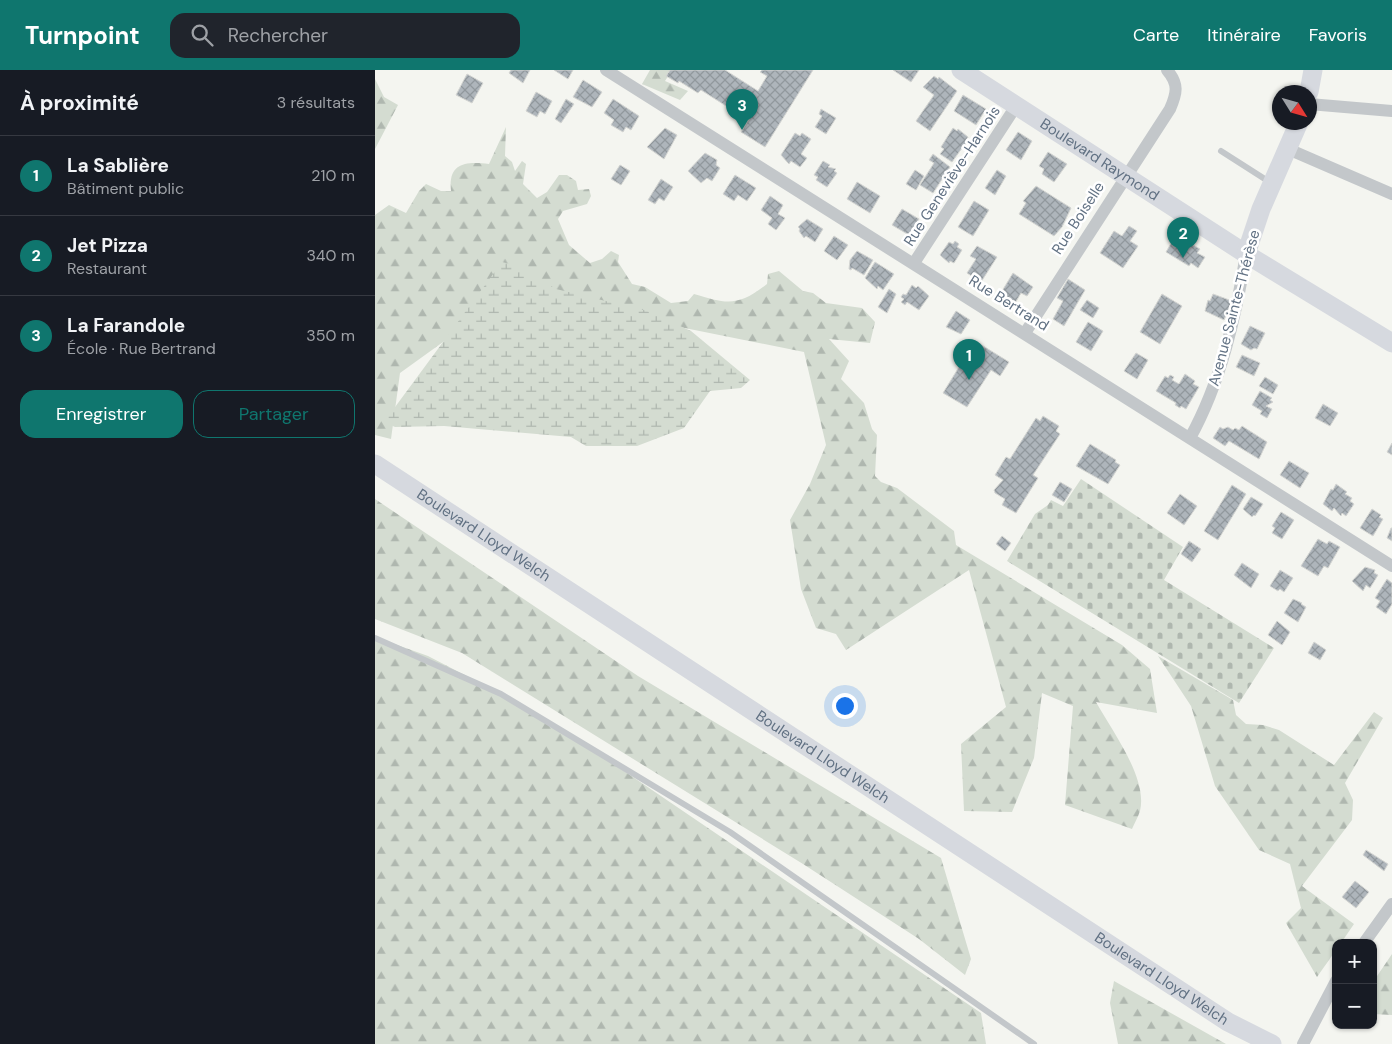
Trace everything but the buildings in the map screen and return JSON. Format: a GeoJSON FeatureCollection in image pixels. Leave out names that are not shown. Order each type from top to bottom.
{"type":"FeatureCollection","features":[{"type":"Feature","properties":{"kind":"main road","name":"Boulevard Raymond"},"geometry":{"type":"LineString","coordinates":[[961,70],[1246,254],[1392,343]]}},
{"type":"Feature","properties":{"kind":"main road"},"geometry":{"type":"LineString","coordinates":[[1310,85],[1313,70]]}},
{"type":"Feature","properties":{"kind":"main road","name":"Avenue Sainte-Thérèse"},"geometry":{"type":"LineString","coordinates":[[1246,254],[1296,130]]}},
{"type":"Feature","properties":{"kind":"main road","name":"Boulevard Lloyd Welch"},"geometry":{"type":"LineString","coordinates":[[375,464],[1228,1022],[1272,1044]]}},
{"type":"Feature","properties":{"kind":"street","name":"Rue Bertrand"},"geometry":{"type":"LineString","coordinates":[[607,70],[1025,332],[1392,566]]}},
{"type":"Feature","properties":{"kind":"street","name":"Rue Boiselle"},"geometry":{"type":"LineString","coordinates":[[1025,332],[1170,109],[1177,92],[1175,80],[1167,70]]}},
{"type":"Feature","properties":{"kind":"street"},"geometry":{"type":"LineString","coordinates":[[1317,105],[1392,111]]}},
{"type":"Feature","properties":{"kind":"street","name":"Rue Geneviève-Harnois"},"geometry":{"type":"LineString","coordinates":[[915,264],[1016,106]]}},
{"type":"Feature","properties":{"kind":"street"},"geometry":{"type":"LineString","coordinates":[[1288,149],[1392,194]]}},
{"type":"Feature","properties":{"kind":"street","name":"Avenue Sainte-Thérèse"},"geometry":{"type":"LineString","coordinates":[[1190,438],[1210,398],[1214,385],[1242,282],[1246,254]]}},
{"type":"Feature","properties":{"kind":"street"},"geometry":{"type":"LineString","coordinates":[[1367,939],[1392,904]]}},
{"type":"Feature","properties":{"kind":"street"},"geometry":{"type":"LineString","coordinates":[[1303,1044],[1334,984]]}},
{"type":"Feature","properties":{"kind":"lane"},"geometry":{"type":"LineString","coordinates":[[1221,151],[1273,183]]}},
{"type":"Feature","properties":{"kind":"lane"},"geometry":{"type":"LineString","coordinates":[[375,638],[501,694],[730,832],[1034,1044]]}},
{"type":"Feature","properties":{"kind":"green space"},"geometry":{"type":"Polygon","coordinates":[[[650,70],[672,70],[665,81],[688,91],[680,100],[642,84],[650,70]]]}},
{"type":"Feature","properties":{"kind":"green space"},"geometry":{"type":"Polygon","coordinates":[[[375,79],[384,97],[398,105],[375,149],[375,79]]]}},
{"type":"Feature","properties":{"kind":"green space"},"geometry":{"type":"Polygon","coordinates":[[[506,127],[505,156],[512,162],[515,171],[522,161],[526,164],[523,184],[537,198],[547,192],[559,175],[567,175],[576,181],[578,190],[589,189],[591,196],[587,204],[563,211],[558,219],[569,245],[590,263],[602,259],[611,251],[619,255],[618,262],[632,284],[645,287],[671,303],[688,301],[694,294],[715,300],[740,300],[767,284],[768,274],[779,271],[803,291],[813,293],[826,303],[862,308],[875,322],[870,343],[829,339],[849,361],[841,379],[864,403],[872,429],[877,435],[875,476],[881,482],[897,488],[954,531],[956,545],[1122,645],[1150,669],[1157,713],[1096,702],[1127,755],[1139,784],[1140,811],[1132,829],[1065,805],[1073,706],[1042,693],[1034,758],[1012,812],[964,811],[961,744],[1006,707],[969,570],[846,650],[836,634],[816,628],[801,589],[790,520],[810,484],[826,445],[804,352],[630,317],[475,319],[400,373],[391,439],[375,435],[375,215],[389,205],[406,213],[419,191],[426,184],[441,191],[451,191],[452,175],[455,169],[466,164],[489,164],[506,127]]]}},
{"type":"Feature","properties":{"kind":"green space"},"geometry":{"type":"Polygon","coordinates":[[[502,262],[518,266],[556,289],[647,311],[691,331],[750,380],[741,388],[710,391],[684,428],[637,446],[586,446],[571,437],[444,426],[395,427],[384,422],[502,262]]]}},
{"type":"Feature","properties":{"kind":"green space"},"geometry":{"type":"Polygon","coordinates":[[[1081,479],[1183,547],[1164,580],[1274,648],[1239,703],[1007,561],[1035,514],[1048,505],[1051,500],[1063,506],[1081,479]]]}},
{"type":"Feature","properties":{"kind":"green space"},"geometry":{"type":"Polygon","coordinates":[[[375,499],[638,676],[941,858],[971,959],[965,975],[919,939],[803,864],[462,653],[375,619],[375,499]]]}},
{"type":"Feature","properties":{"kind":"green space"},"geometry":{"type":"Polygon","coordinates":[[[375,637],[428,656],[515,701],[627,773],[981,1013],[986,1044],[375,1044],[375,637]]]}},
{"type":"Feature","properties":{"kind":"green space"},"geometry":{"type":"Polygon","coordinates":[[[1158,656],[1233,700],[1236,715],[1246,724],[1263,725],[1279,730],[1334,765],[1374,712],[1383,718],[1345,783],[1353,800],[1352,820],[1302,886],[1354,924],[1344,939],[1332,939],[1332,956],[1317,977],[1286,923],[1301,908],[1290,864],[1259,850],[1215,786],[1191,706],[1158,656]]]}},
{"type":"Feature","properties":{"kind":"green space"},"geometry":{"type":"Polygon","coordinates":[[[1392,954],[1392,1015],[1377,1014],[1377,976],[1392,954]]]}},
{"type":"Feature","properties":{"kind":"green space"},"geometry":{"type":"Polygon","coordinates":[[[1114,981],[1226,1044],[1118,1044],[1110,1003],[1114,981]]]}},
{"type":"Feature","properties":{"kind":"place","name":"La Farandole"},"geometry":{"type":"Point","coordinates":[742,130]}},
{"type":"Feature","properties":{"kind":"place","name":"Jet Pizza"},"geometry":{"type":"Point","coordinates":[1183,258]}},
{"type":"Feature","properties":{"kind":"place","name":"La Sablière"},"geometry":{"type":"Point","coordinates":[969,380]}}]}
